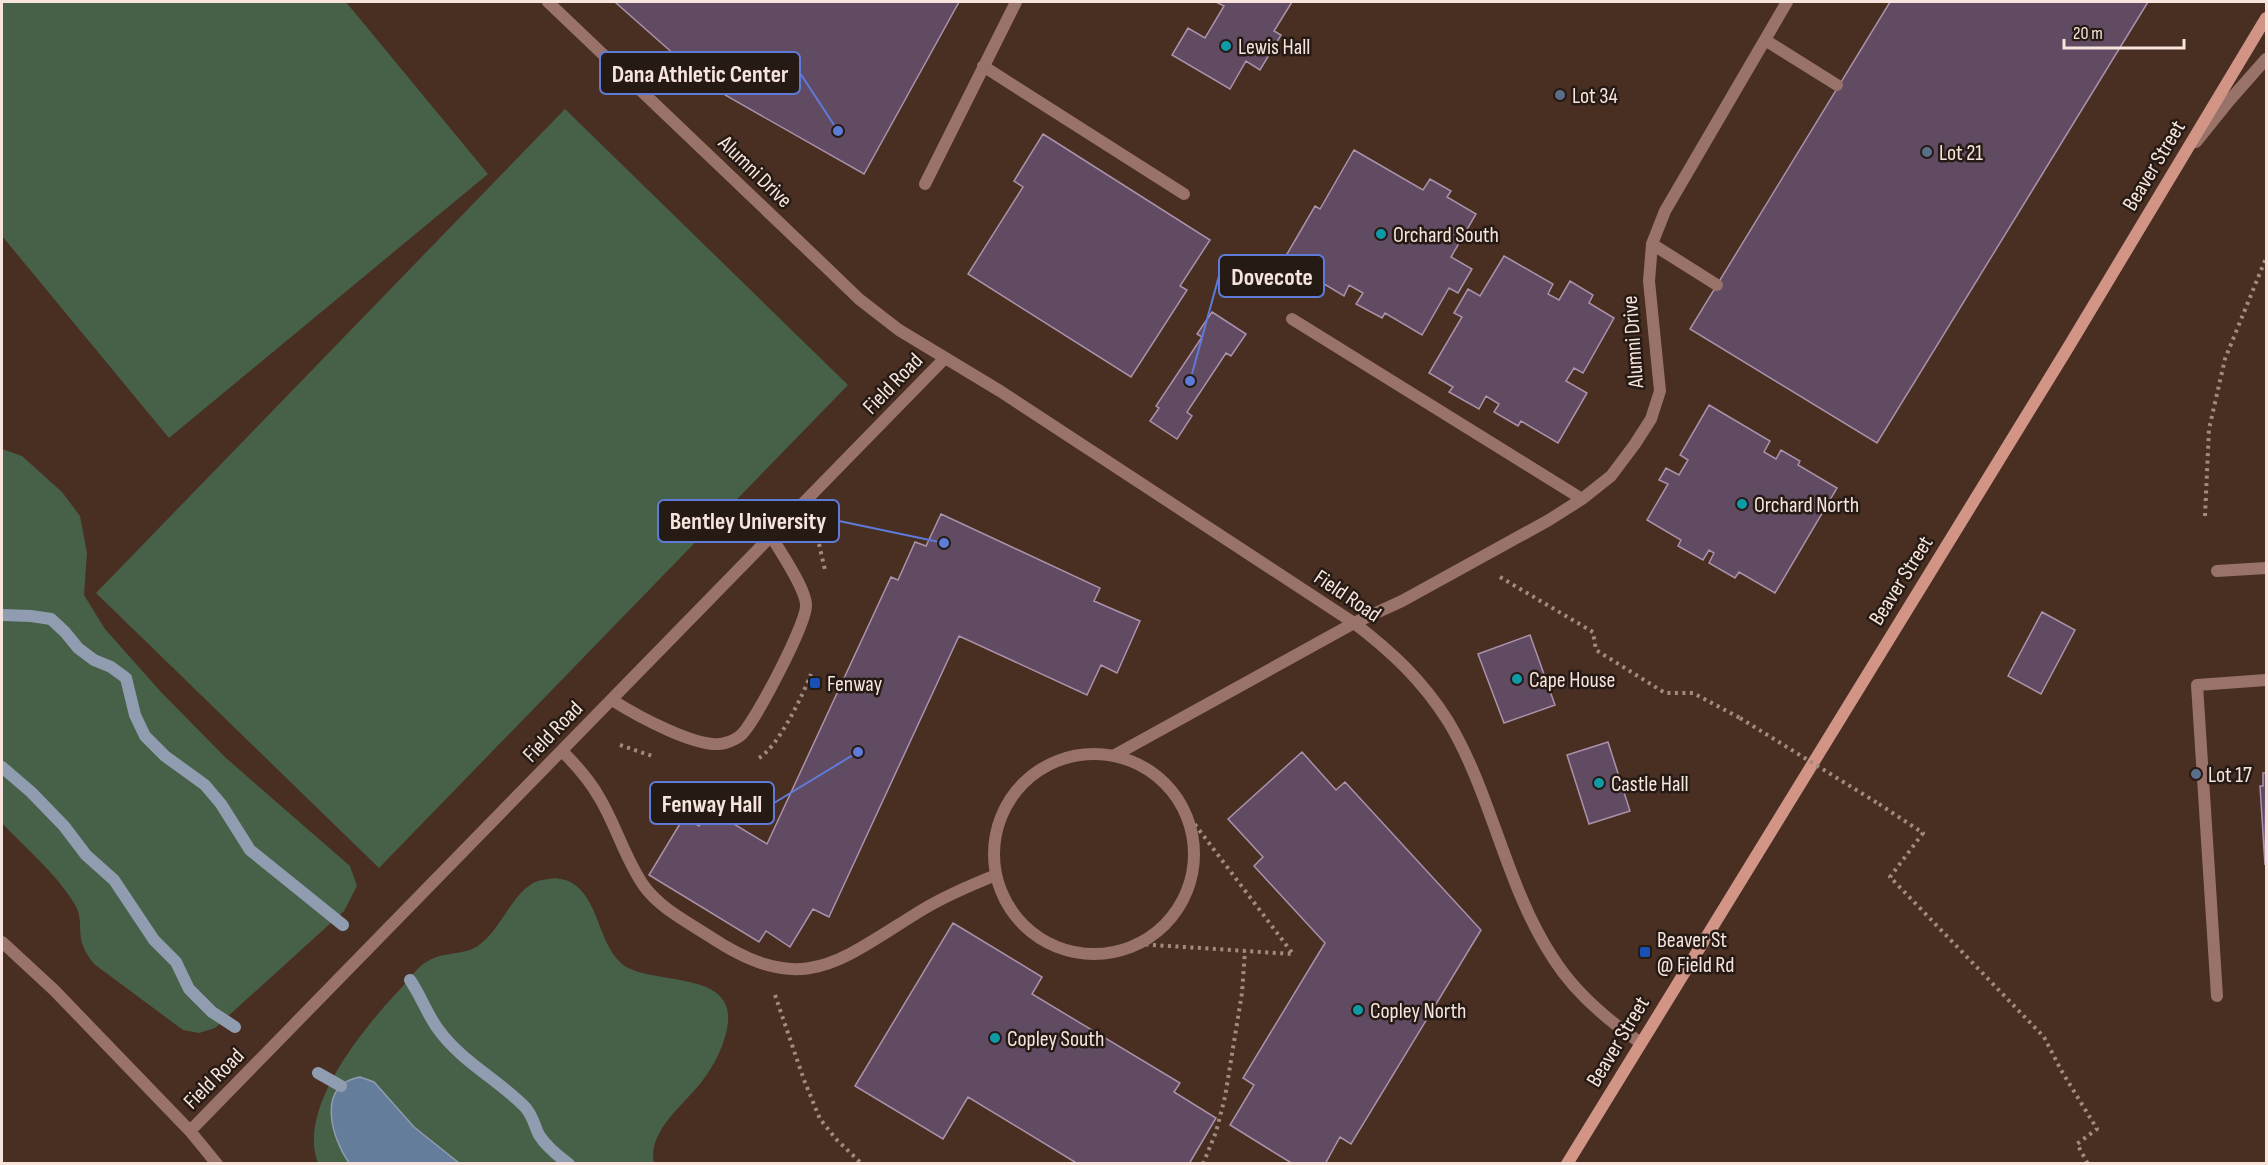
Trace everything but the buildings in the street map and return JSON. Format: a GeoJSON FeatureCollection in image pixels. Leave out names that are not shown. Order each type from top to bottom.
{"type":"FeatureCollection","features":[{"type":"Feature","properties":{"kind":"main road","name":"Beaver Street"},"geometry":{"type":"LineString","coordinates":[[1567,1164],[2044,388],[2266,18]]}},
{"type":"Feature","properties":{"kind":"street","name":"Alumni Drive"},"geometry":{"type":"LineString","coordinates":[[548,2],[860,299],[899,330],[945,358]]}},
{"type":"Feature","properties":{"kind":"street"},"geometry":{"type":"LineString","coordinates":[[926,184],[1016,2]]}},
{"type":"Feature","properties":{"kind":"street","name":"Alumni Drive"},"geometry":{"type":"LineString","coordinates":[[1115,755],[1354,623],[1402,601],[1549,520],[1582,499],[1611,476],[1651,419],[1659,391],[1649,281],[1652,244],[1665,211],[1786,2]]}},
{"type":"Feature","properties":{"kind":"street"},"geometry":{"type":"LineString","coordinates":[[1765,40],[1837,85]]}},
{"type":"Feature","properties":{"kind":"street"},"geometry":{"type":"LineString","coordinates":[[2172,174],[2266,58]]}},
{"type":"Feature","properties":{"kind":"street"},"geometry":{"type":"LineString","coordinates":[[983,66],[1184,194]]}},
{"type":"Feature","properties":{"kind":"street"},"geometry":{"type":"LineString","coordinates":[[1652,244],[1717,285]]}},
{"type":"Feature","properties":{"kind":"street"},"geometry":{"type":"LineString","coordinates":[[1292,319],[1582,499]]}},
{"type":"Feature","properties":{"kind":"street","name":"Field Road"},"geometry":{"type":"LineString","coordinates":[[190,1131],[945,358],[1000,391],[1354,623],[1392,652],[1423,685],[1448,722],[1475,777],[1529,912],[1553,959],[1595,1009],[1641,1042]]}},
{"type":"Feature","properties":{"kind":"street"},"geometry":{"type":"LineString","coordinates":[[612,700],[650,723],[705,742],[724,744],[741,736],[752,721],[802,625],[806,604],[802,591],[771,536]]}},
{"type":"Feature","properties":{"kind":"street"},"geometry":{"type":"LineString","coordinates":[[2217,571],[2266,568]]}},
{"type":"Feature","properties":{"kind":"street"},"geometry":{"type":"LineString","coordinates":[[2217,996],[2197,685],[2266,680]]}},
{"type":"Feature","properties":{"kind":"street"},"geometry":{"type":"LineString","coordinates":[[562,751],[587,777],[600,798],[644,886],[661,904],[735,953],[765,966],[796,970],[830,964],[867,946],[924,909],[964,888],[996,875]]}},
{"type":"Feature","properties":{"kind":"street"},"geometry":{"type":"LineString","coordinates":[[1086,753],[1115,755],[1144,766],[1170,786],[1187,814],[1194,843],[1193,874],[1182,903],[1163,927],[1138,945],[1109,953],[1079,953],[1050,944],[1026,927],[1006,903],[996,875],[994,847],[1000,819],[1014,794],[1034,774],[1059,760],[1086,753]]}},
{"type":"Feature","properties":{"kind":"street","name":"Field Road"},"geometry":{"type":"LineString","coordinates":[[2,942],[54,990],[190,1131],[217,1164]]}},
{"type":"Feature","properties":{"kind":"path"},"geometry":{"type":"LineString","coordinates":[[2205,516],[2209,429],[2224,359],[2266,258]]}},
{"type":"Feature","properties":{"kind":"path"},"geometry":{"type":"LineString","coordinates":[[1474,561],[1593,632],[1596,650],[1665,693],[1693,693],[1740,718],[1923,833],[1890,877],[2044,1037],[2097,1129],[2077,1143],[2088,1164]]}},
{"type":"Feature","properties":{"kind":"path"},"geometry":{"type":"LineString","coordinates":[[1138,945],[1293,954],[1187,814]]}},
{"type":"Feature","properties":{"kind":"path"},"geometry":{"type":"LineString","coordinates":[[1203,1164],[1216,1132],[1225,1097],[1242,993],[1245,951]]}},
{"type":"Feature","properties":{"kind":"path"},"geometry":{"type":"LineString","coordinates":[[765,966],[804,1080],[820,1119],[862,1164]]}},
{"type":"Feature","properties":{"kind":"green space"},"geometry":{"type":"Polygon","coordinates":[[[2,2],[346,2],[488,174],[169,438],[2,236],[2,2]]]}},
{"type":"Feature","properties":{"kind":"green space"},"geometry":{"type":"Polygon","coordinates":[[[565,109],[848,385],[379,868],[96,593],[565,109]]]}},
{"type":"Feature","properties":{"kind":"green space"},"geometry":{"type":"Polygon","coordinates":[[[2,449],[22,456],[62,492],[80,516],[87,553],[84,595],[105,629],[161,692],[226,758],[350,866],[357,886],[344,911],[215,1028],[199,1033],[183,1030],[94,964],[82,943],[77,907],[49,871],[2,823],[2,449]]]}},
{"type":"Feature","properties":{"kind":"green space"},"geometry":{"type":"Polygon","coordinates":[[[555,878],[570,882],[581,890],[588,899],[608,945],[622,964],[635,971],[704,986],[717,994],[726,1005],[728,1022],[719,1052],[703,1080],[662,1129],[653,1151],[654,1163],[459,1163],[414,1127],[374,1082],[360,1077],[331,1109],[333,1129],[349,1163],[318,1163],[314,1141],[317,1118],[325,1093],[338,1068],[371,1022],[424,963],[441,956],[467,951],[479,945],[494,930],[525,889],[535,882],[555,878]]]}},
{"type":"Feature","properties":{"kind":"water"},"geometry":{"type":"Polygon","coordinates":[[[360,1077],[374,1082],[414,1127],[459,1163],[349,1163],[342,1152],[333,1126],[332,1101],[337,1090],[346,1082],[360,1077]]]}},
{"type":"Feature","properties":{"kind":"waterway"},"geometry":{"type":"LineString","coordinates":[[2,615],[51,619],[78,648],[126,678],[135,715],[145,736],[165,756],[205,785],[221,804],[250,850],[343,925]]}},
{"type":"Feature","properties":{"kind":"waterway"},"geometry":{"type":"LineString","coordinates":[[2,767],[31,792],[64,826],[86,855],[114,880],[154,940],[176,962],[189,989],[212,1012],[235,1027]]}},
{"type":"Feature","properties":{"kind":"waterway"},"geometry":{"type":"LineString","coordinates":[[410,980],[434,1023],[447,1040],[527,1109],[542,1139],[552,1151],[569,1164]]}},
{"type":"Feature","properties":{"kind":"waterway"},"geometry":{"type":"LineString","coordinates":[[318,1073],[341,1086]]}},
{"type":"Feature","properties":{"kind":"place","name":"Lewis Hall"},"geometry":{"type":"Point","coordinates":[1226,46]}},
{"type":"Feature","properties":{"kind":"place","name":"Lot 34"},"geometry":{"type":"Point","coordinates":[1560,95]}},
{"type":"Feature","properties":{"kind":"place","name":"Dana Athletic Center"},"geometry":{"type":"Point","coordinates":[838,131]}},
{"type":"Feature","properties":{"kind":"place","name":"Lot 21"},"geometry":{"type":"Point","coordinates":[1927,152]}},
{"type":"Feature","properties":{"kind":"place","name":"Orchard South"},"geometry":{"type":"Point","coordinates":[1381,234]}},
{"type":"Feature","properties":{"kind":"place","name":"Dovecote"},"geometry":{"type":"Point","coordinates":[1190,381]}},
{"type":"Feature","properties":{"kind":"place","name":"Orchard North"},"geometry":{"type":"Point","coordinates":[1742,504]}},
{"type":"Feature","properties":{"kind":"place","name":"Bentley University"},"geometry":{"type":"Point","coordinates":[944,543]}},
{"type":"Feature","properties":{"kind":"place","name":"Cape House"},"geometry":{"type":"Point","coordinates":[1517,679]}},
{"type":"Feature","properties":{"kind":"place","name":"Fenway"},"geometry":{"type":"Point","coordinates":[815,683]}},
{"type":"Feature","properties":{"kind":"place","name":"Fenway Hall"},"geometry":{"type":"Point","coordinates":[858,752]}},
{"type":"Feature","properties":{"kind":"place","name":"Lot 17"},"geometry":{"type":"Point","coordinates":[2196,774]}},
{"type":"Feature","properties":{"kind":"place","name":"Castle Hall"},"geometry":{"type":"Point","coordinates":[1599,783]}},
{"type":"Feature","properties":{"kind":"place","name":"Beaver St @ Field Rd"},"geometry":{"type":"Point","coordinates":[1645,952]}},
{"type":"Feature","properties":{"kind":"place","name":"Copley North"},"geometry":{"type":"Point","coordinates":[1358,1010]}},
{"type":"Feature","properties":{"kind":"place","name":"Copley South"},"geometry":{"type":"Point","coordinates":[995,1038]}}]}
